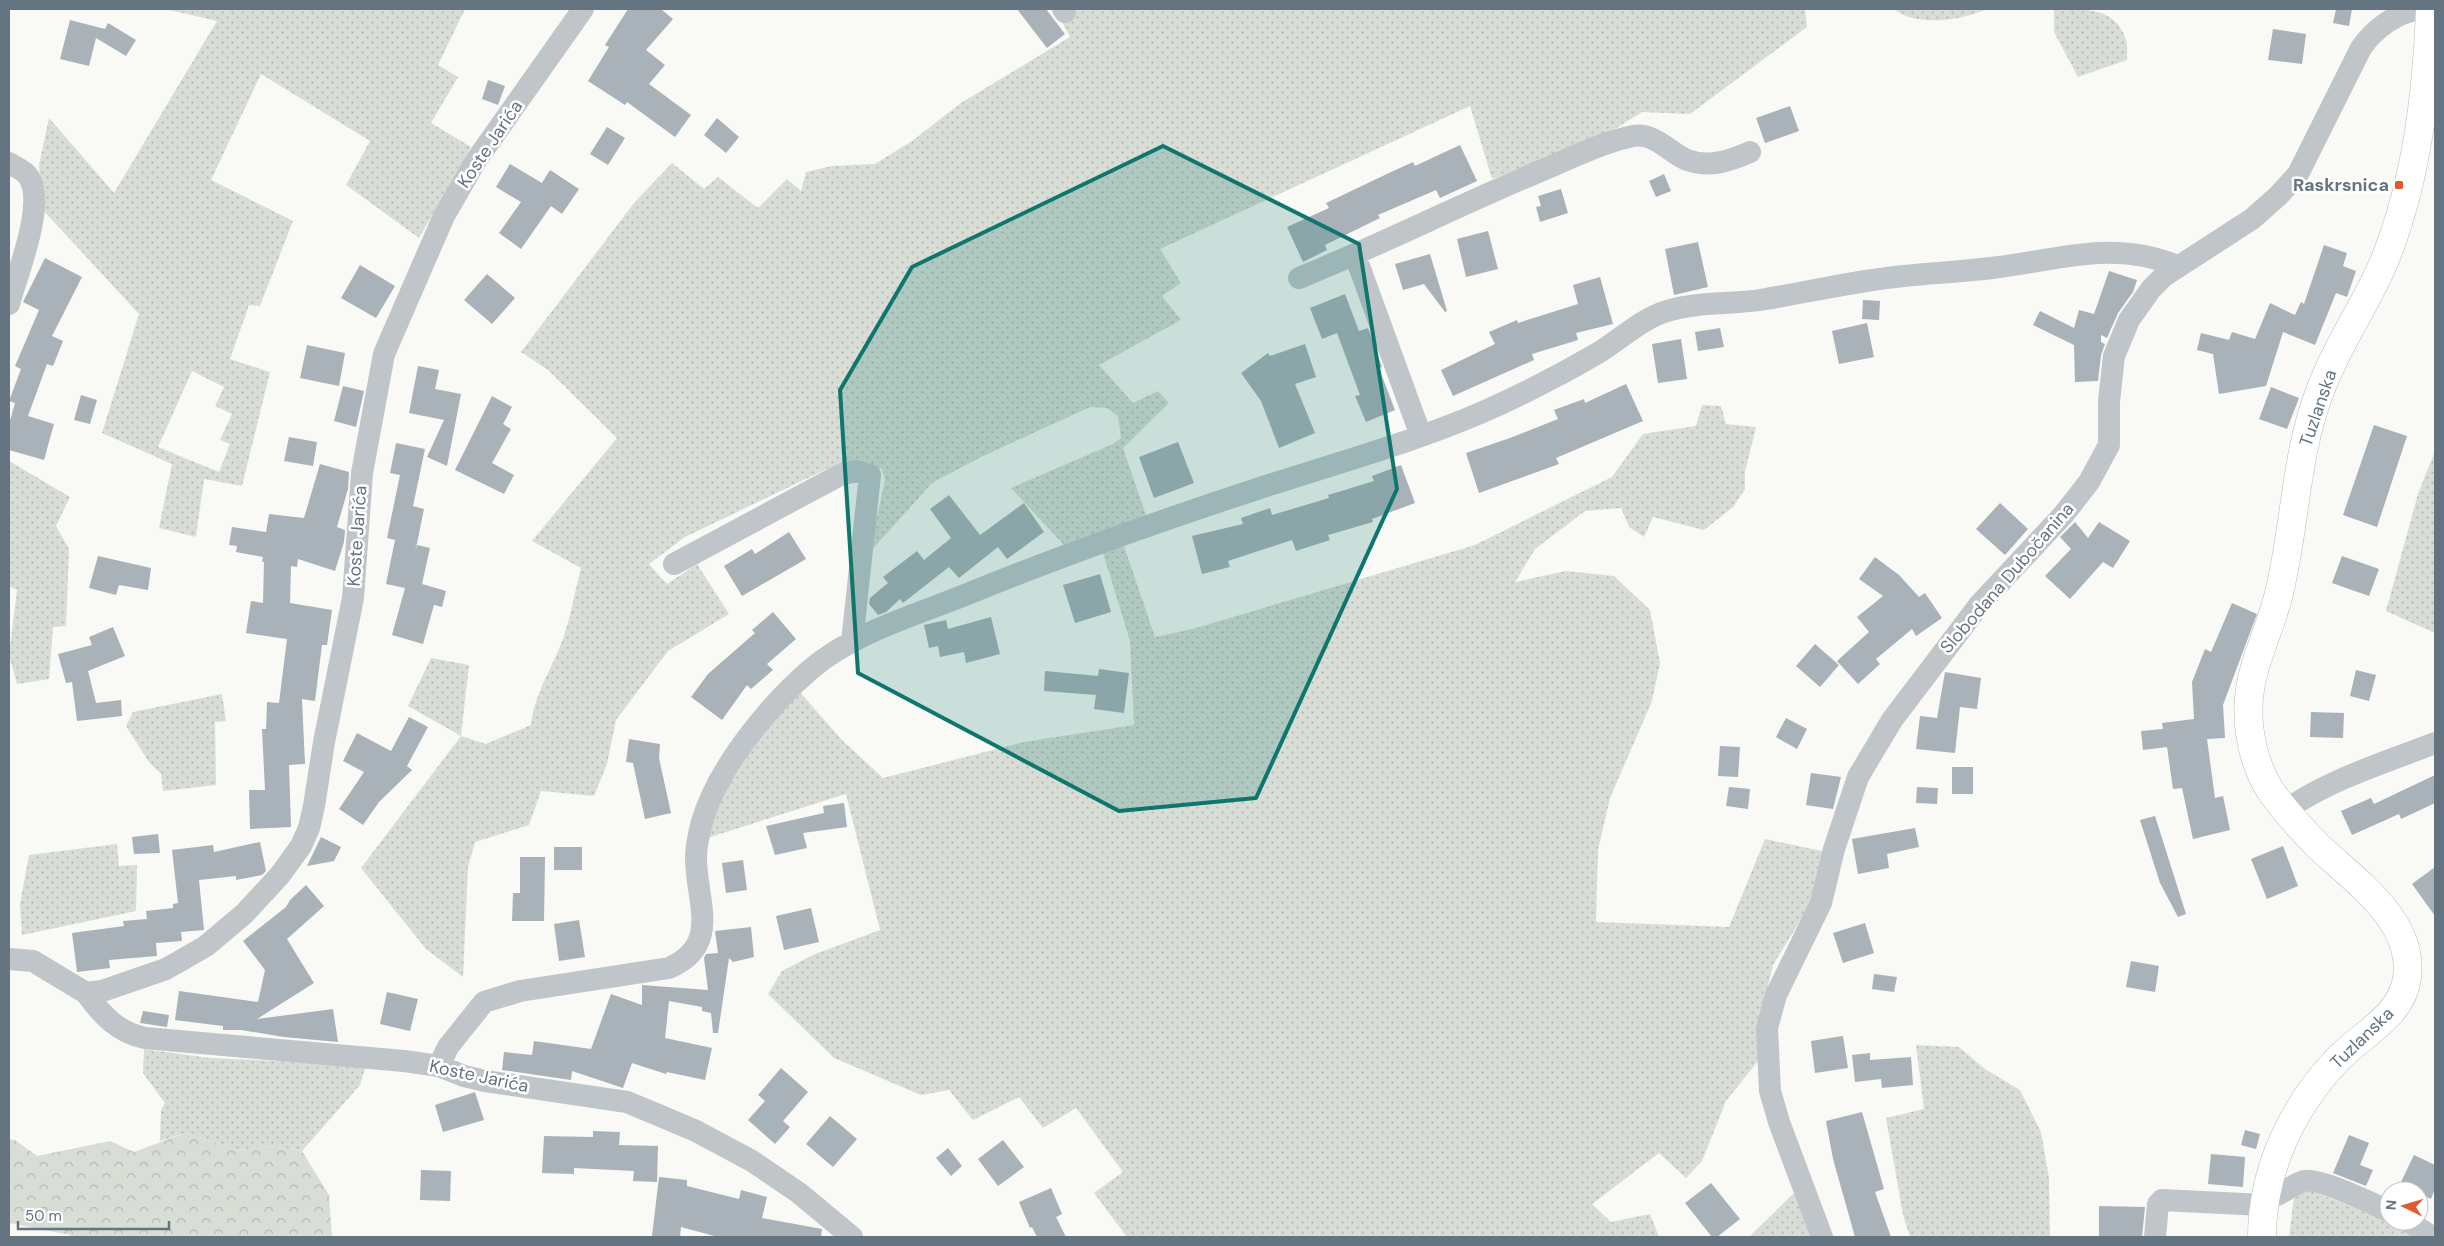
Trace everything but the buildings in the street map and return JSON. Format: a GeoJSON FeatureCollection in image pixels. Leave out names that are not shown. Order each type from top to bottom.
{"type":"FeatureCollection","features":[{"type":"Feature","properties":{"kind":"street","name":"Koste Jarića"},"geometry":{"type":"LineString","coordinates":[[86,993],[102,991],[166,969],[206,946],[244,914],[280,875],[301,846],[309,828],[314,806],[324,742],[353,598],[362,474],[384,354],[444,216],[474,162],[583,9]]}},
{"type":"Feature","properties":{"kind":"street","name":"Slobodana Dubočanina"},"geometry":{"type":"LineString","coordinates":[[1822,1237],[1779,1122],[1770,1091],[1767,1028],[1776,995],[1821,903],[1834,849],[1858,777],[1892,720],[1980,604],[2064,514],[2088,482],[2109,445],[2109,401],[2114,356],[2129,320],[2151,289],[2176,266],[2252,219],[2278,196],[2298,174],[2361,48],[2371,34],[2389,21],[2410,11],[2420,9]]}},
{"type":"Feature","properties":{"kind":"street","name":"Tuzlanska"},"geometry":{"type":"LineString","coordinates":[[2262,1237],[2264,1202],[2276,1160],[2301,1106],[2336,1061],[2381,1022],[2397,1005],[2405,990],[2408,974],[2407,957],[2400,932],[2386,911],[2315,843],[2270,789],[2257,760],[2249,719],[2248,697],[2254,670],[2275,612],[2282,582],[2304,446],[2322,386],[2386,257],[2427,126],[2430,9]]}},
{"type":"Feature","properties":{"kind":"street"},"geometry":{"type":"LineString","coordinates":[[1299,278],[1355,255],[1477,198],[1607,144],[1636,136],[1647,136],[1687,159],[1703,163],[1730,160],[1750,152]]}},
{"type":"Feature","properties":{"kind":"street"},"geometry":{"type":"LineString","coordinates":[[9,163],[28,176],[36,200],[34,218],[9,304]]}},
{"type":"Feature","properties":{"kind":"street"},"geometry":{"type":"LineString","coordinates":[[439,1066],[448,1047],[484,1002],[520,991],[669,968],[684,962],[696,949],[702,930],[704,909],[696,858],[701,824],[712,795],[733,760],[767,714],[792,686],[816,665],[852,642],[1071,552],[1158,521],[1420,436],[1486,410],[1577,364],[1637,325],[1666,311],[1700,305],[1765,299],[1876,279],[2000,267],[2099,253],[2133,253],[2155,257],[2176,266]]}},
{"type":"Feature","properties":{"kind":"street"},"geometry":{"type":"LineString","coordinates":[[1355,255],[1420,436]]}},
{"type":"Feature","properties":{"kind":"street"},"geometry":{"type":"LineString","coordinates":[[674,564],[840,476],[855,471],[870,475],[852,642]]}},
{"type":"Feature","properties":{"kind":"street"},"geometry":{"type":"LineString","coordinates":[[2286,810],[2315,792],[2388,760],[2435,743]]}},
{"type":"Feature","properties":{"kind":"street","name":"Koste Jarića"},"geometry":{"type":"LineString","coordinates":[[9,959],[33,961],[86,993],[110,1022],[130,1035],[144,1038],[404,1061],[439,1066],[464,1076],[485,1081],[606,1098],[636,1105],[696,1131],[752,1162],[820,1209],[852,1237]]}},
{"type":"Feature","properties":{"kind":"street"},"geometry":{"type":"LineString","coordinates":[[2155,1237],[2158,1204],[2162,1200],[2264,1202],[2303,1181],[2309,1180],[2334,1187],[2379,1207]]}},
{"type":"Feature","properties":{"kind":"highlighted area"},"geometry":{"type":"Polygon","coordinates":[[[1163,146],[1359,244],[1397,489],[1256,798],[1119,811],[858,673],[840,390],[912,267],[1163,146]]]}},
{"type":"Feature","properties":{"kind":"green space"},"geometry":{"type":"Polygon","coordinates":[[[165,9],[465,9],[438,65],[458,77],[431,123],[471,147],[419,238],[346,185],[370,141],[261,74],[211,180],[293,221],[260,306],[249,305],[230,359],[270,372],[242,486],[204,479],[196,537],[159,528],[172,464],[102,433],[139,314],[42,209],[39,165],[49,118],[114,193],[217,21],[165,9]],[[192,371],[158,447],[219,472],[230,444],[220,440],[232,414],[215,406],[224,387],[192,371]]]}},
{"type":"Feature","properties":{"kind":"green space"},"geometry":{"type":"Polygon","coordinates":[[[1072,9],[1805,9],[1807,27],[1690,114],[1642,112],[1604,136],[1492,179],[1470,106],[1160,249],[1181,283],[1162,296],[1181,320],[1099,365],[1133,403],[1158,391],[1169,403],[1123,448],[1146,515],[1064,545],[1011,488],[1113,444],[1121,438],[1118,416],[1107,408],[1090,407],[981,457],[932,483],[869,553],[885,480],[882,469],[859,464],[831,467],[685,537],[649,564],[667,584],[697,564],[729,614],[668,651],[616,720],[607,764],[594,796],[541,791],[529,825],[475,842],[468,867],[463,977],[426,949],[361,868],[461,736],[486,744],[531,725],[540,691],[566,630],[581,568],[532,541],[617,438],[548,370],[521,352],[634,203],[672,163],[704,189],[718,177],[758,208],[787,179],[801,191],[806,172],[832,166],[875,164],[912,141],[961,103],[1070,37],[1062,22],[1072,9]]]}},
{"type":"Feature","properties":{"kind":"green space"},"geometry":{"type":"Polygon","coordinates":[[[1893,9],[1987,9],[1964,17],[1926,20],[1903,15],[1893,9]]]}},
{"type":"Feature","properties":{"kind":"green space"},"geometry":{"type":"Polygon","coordinates":[[[2054,9],[2096,11],[2113,20],[2120,27],[2126,39],[2127,60],[2078,77],[2054,32],[2054,9]]]}},
{"type":"Feature","properties":{"kind":"green space"},"geometry":{"type":"Polygon","coordinates":[[[1702,405],[1721,406],[1726,424],[1756,427],[1745,472],[1745,489],[1733,507],[1704,530],[1653,517],[1644,537],[1629,527],[1621,508],[1585,511],[1535,549],[1515,582],[1566,571],[1614,576],[1650,610],[1660,663],[1652,701],[1610,798],[1598,850],[1596,922],[1729,927],[1765,839],[1822,851],[1820,888],[1773,965],[1764,1003],[1758,1061],[1726,1101],[1702,1161],[1686,1178],[1659,1153],[1592,1204],[1611,1222],[1650,1214],[1659,1237],[1127,1237],[1094,1193],[1123,1172],[1076,1108],[1043,1128],[1019,1097],[973,1120],[949,1090],[921,1095],[834,1058],[768,994],[782,971],[815,954],[880,930],[846,794],[704,839],[718,801],[776,714],[799,691],[841,739],[883,778],[1024,742],[1134,725],[1130,641],[1103,553],[1124,546],[1155,637],[1196,628],[1475,545],[1612,477],[1643,434],[1696,426],[1702,405]]]}},
{"type":"Feature","properties":{"kind":"green space"},"geometry":{"type":"Polygon","coordinates":[[[2435,451],[2435,633],[2386,611],[2418,494],[2435,451]]]}},
{"type":"Feature","properties":{"kind":"green space"},"geometry":{"type":"Polygon","coordinates":[[[9,461],[70,497],[56,526],[69,549],[66,626],[53,627],[49,679],[17,684],[9,655],[17,590],[9,586],[9,461]]]}},
{"type":"Feature","properties":{"kind":"green space"},"geometry":{"type":"Polygon","coordinates":[[[431,658],[469,665],[461,736],[408,706],[431,658]]]}},
{"type":"Feature","properties":{"kind":"green space"},"geometry":{"type":"Polygon","coordinates":[[[222,694],[226,721],[215,722],[216,785],[163,791],[161,774],[149,762],[126,726],[133,712],[222,694]]]}},
{"type":"Feature","properties":{"kind":"green space"},"geometry":{"type":"Polygon","coordinates":[[[117,844],[119,866],[137,865],[136,911],[22,935],[20,904],[29,855],[117,844]]]}},
{"type":"Feature","properties":{"kind":"green space"},"geometry":{"type":"Polygon","coordinates":[[[1916,1045],[1959,1047],[1985,1069],[2020,1090],[2041,1132],[2049,1178],[2050,1237],[1910,1237],[1903,1215],[1886,1118],[1924,1109],[1916,1045]]]}},
{"type":"Feature","properties":{"kind":"green space"},"geometry":{"type":"Polygon","coordinates":[[[144,1049],[210,1058],[366,1065],[360,1085],[302,1151],[270,1146],[239,1150],[185,1133],[160,1141],[161,1110],[165,1103],[143,1073],[144,1049]]]}},
{"type":"Feature","properties":{"kind":"green space"},"geometry":{"type":"Polygon","coordinates":[[[185,1133],[239,1150],[270,1146],[302,1151],[329,1195],[332,1237],[70,1237],[70,1235],[9,1223],[9,1139],[15,1140],[37,1156],[110,1141],[134,1152],[185,1133]]]}},
{"type":"Feature","properties":{"kind":"green space"},"geometry":{"type":"Polygon","coordinates":[[[1797,1190],[1814,1237],[1749,1237],[1797,1190]]]}},
{"type":"Feature","properties":{"kind":"green space"},"geometry":{"type":"Polygon","coordinates":[[[2309,1190],[2379,1217],[2379,1231],[2405,1231],[2413,1237],[2289,1237],[2294,1198],[2309,1190]]]}},
{"type":"Feature","properties":{"kind":"place","name":"Raskrsnica"},"geometry":{"type":"Point","coordinates":[2399,185]}}]}
